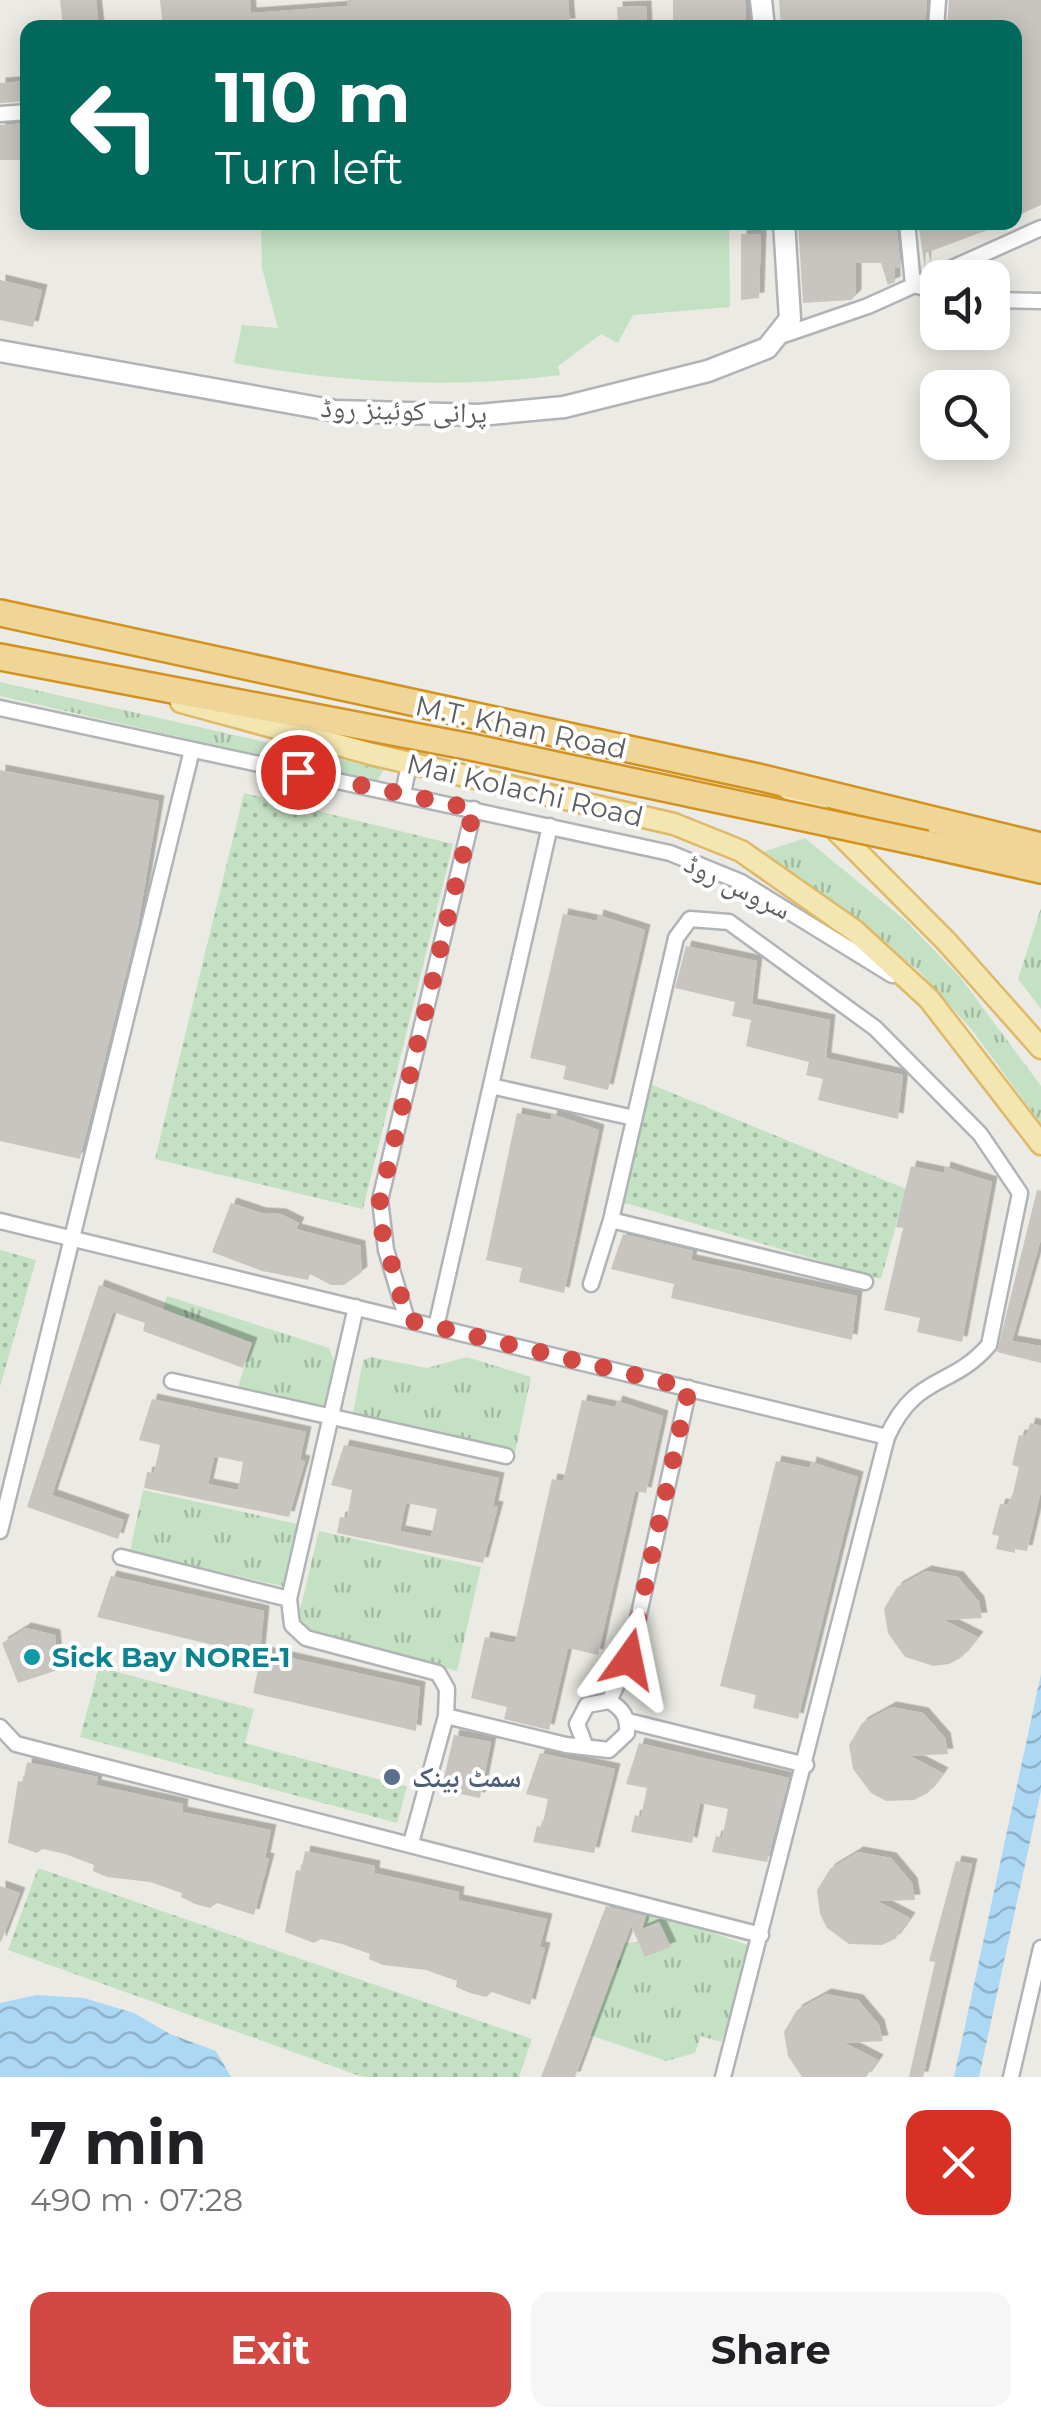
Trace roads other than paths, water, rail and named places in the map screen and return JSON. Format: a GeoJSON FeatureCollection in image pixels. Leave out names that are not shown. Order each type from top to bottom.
{"type":"FeatureCollection","features":[{"type":"Feature","properties":{"kind":"highway","name":"M.T. Khan Road"},"geometry":{"type":"LineString","coordinates":[[0,616],[758,777],[1041,846]]}},
{"type":"Feature","properties":{"kind":"highway","name":"M.T. Khan Road"},"geometry":{"type":"LineString","coordinates":[[0,657],[471,747],[1041,870]]}},
{"type":"Feature","properties":{"kind":"main road","name":"Mai Kolachi Road"},"geometry":{"type":"LineString","coordinates":[[71,672],[409,764],[674,824],[741,851],[854,931],[929,998],[1041,1144]]}},
{"type":"Feature","properties":{"kind":"main road"},"geometry":{"type":"LineString","coordinates":[[758,777],[809,802],[946,941],[1041,1048]]}},
{"type":"Feature","properties":{"kind":"street"},"geometry":{"type":"LineString","coordinates":[[775,338],[913,285],[1041,228]]}},
{"type":"Feature","properties":{"kind":"street","name":"پرانی کوئینز روڈ"},"geometry":{"type":"LineString","coordinates":[[0,351],[336,411],[480,415],[564,407],[708,372],[767,348],[790,319],[784,230]]}},
{"type":"Feature","properties":{"kind":"street"},"geometry":{"type":"LineString","coordinates":[[908,230],[913,285]]}},
{"type":"Feature","properties":{"kind":"street"},"geometry":{"type":"LineString","coordinates":[[913,285],[920,287]]}},
{"type":"Feature","properties":{"kind":"street"},"geometry":{"type":"LineString","coordinates":[[1010,300],[1041,301]]}},
{"type":"Feature","properties":{"kind":"street","name":"سروس روڈ"},"geometry":{"type":"LineString","coordinates":[[0,708],[670,853],[741,882],[929,998]]}},
{"type":"Feature","properties":{"kind":"street"},"geometry":{"type":"LineString","coordinates":[[0,1532],[192,750]]}},
{"type":"Feature","properties":{"kind":"street"},"geometry":{"type":"LineString","coordinates":[[403,794],[409,764]]}},
{"type":"Feature","properties":{"kind":"street"},"geometry":{"type":"LineString","coordinates":[[408,1320],[379,1221],[380,1200],[474,809]]}},
{"type":"Feature","properties":{"kind":"street"},"geometry":{"type":"LineString","coordinates":[[436,1327],[550,826]]}},
{"type":"Feature","properties":{"kind":"street"},"geometry":{"type":"LineString","coordinates":[[591,1284],[610,1220],[676,938],[690,919],[730,922],[875,1028],[980,1134],[1020,1193],[989,1345],[974,1362],[914,1393],[886,1436],[806,1765],[723,2077]]}},
{"type":"Feature","properties":{"kind":"street"},"geometry":{"type":"LineString","coordinates":[[491,1086],[634,1118]]}},
{"type":"Feature","properties":{"kind":"street"},"geometry":{"type":"LineString","coordinates":[[610,1220],[865,1282]]}},
{"type":"Feature","properties":{"kind":"street"},"geometry":{"type":"LineString","coordinates":[[0,1221],[886,1436]]}},
{"type":"Feature","properties":{"kind":"street"},"geometry":{"type":"LineString","coordinates":[[356,1307],[288,1599],[292,1625],[306,1638],[438,1673],[447,1689],[446,1716],[411,1843]]}},
{"type":"Feature","properties":{"kind":"street"},"geometry":{"type":"LineString","coordinates":[[172,1380],[506,1456]]}},
{"type":"Feature","properties":{"kind":"street"},"geometry":{"type":"LineString","coordinates":[[609,1701],[629,1659],[689,1388]]}},
{"type":"Feature","properties":{"kind":"street"},"geometry":{"type":"LineString","coordinates":[[120,1557],[288,1599]]}},
{"type":"Feature","properties":{"kind":"street"},"geometry":{"type":"LineString","coordinates":[[446,1716],[566,1746],[585,1744],[609,1750],[620,1744],[628,1721],[621,1708],[609,1701],[587,1705],[580,1714],[579,1736],[585,1744]]}},
{"type":"Feature","properties":{"kind":"street"},"geometry":{"type":"LineString","coordinates":[[628,1721],[806,1765]]}},
{"type":"Feature","properties":{"kind":"street"},"geometry":{"type":"LineString","coordinates":[[0,1727],[16,1744],[762,1935]]}},
{"type":"Feature","properties":{"kind":"street"},"geometry":{"type":"LineString","coordinates":[[1010,2077],[1041,1948]]}},
{"type":"Feature","properties":{"kind":"water"},"geometry":{"type":"Polygon","coordinates":[[[1041,1674],[1041,1791],[979,2077],[954,2077],[1041,1674]]]}},
{"type":"Feature","properties":{"kind":"water"},"geometry":{"type":"Polygon","coordinates":[[[36,1995],[84,1998],[134,2013],[170,2034],[216,2051],[231,2077],[0,2077],[0,2003],[36,1995]]]}},
{"type":"Feature","properties":{"kind":"place","name":"Sick Bay NORE-1"},"geometry":{"type":"Point","coordinates":[32,1657]}},
{"type":"Feature","properties":{"kind":"place","name":"سمٹ بینک"},"geometry":{"type":"Point","coordinates":[392,1777]}}]}
